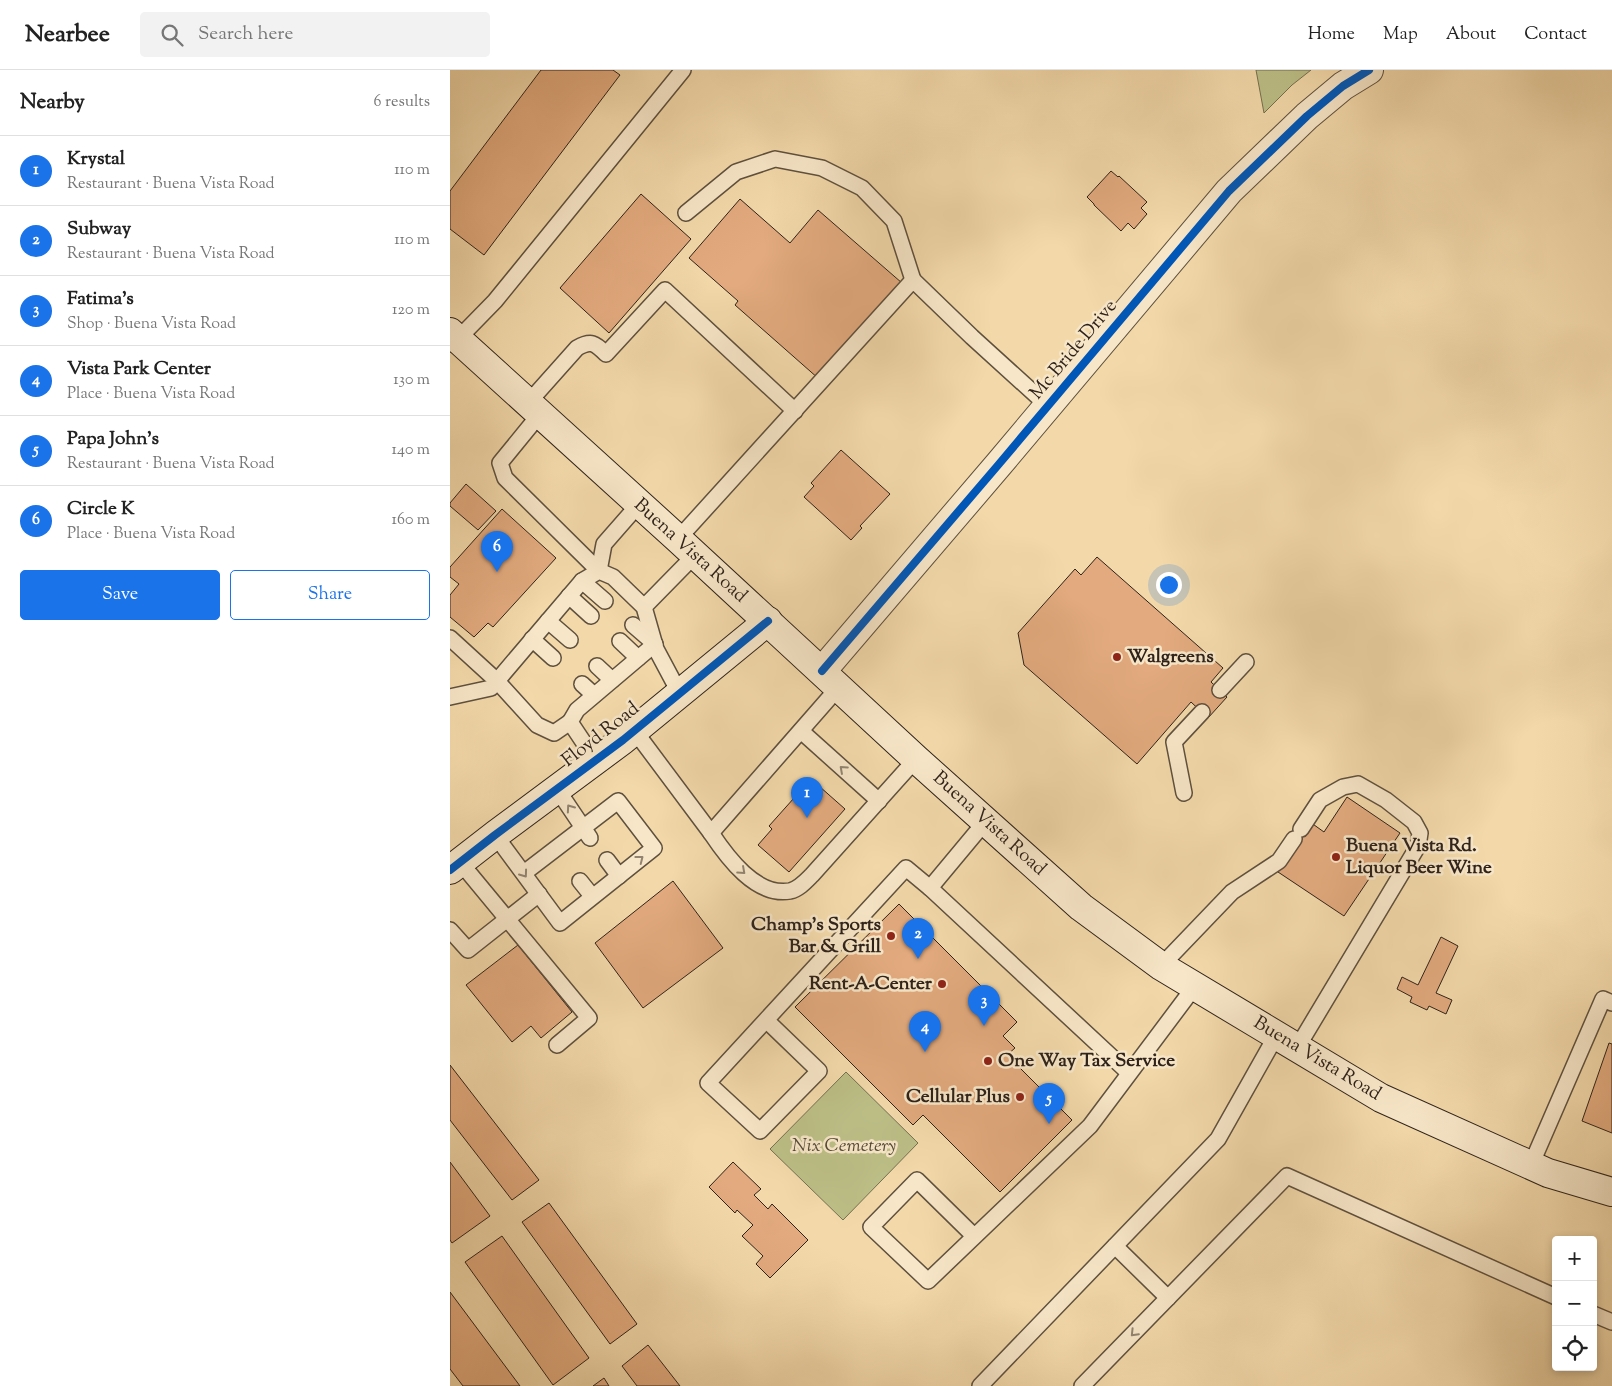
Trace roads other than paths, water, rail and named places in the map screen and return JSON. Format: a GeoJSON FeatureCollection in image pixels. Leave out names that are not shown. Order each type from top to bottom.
{"type":"FeatureCollection","features":[{"type":"Feature","properties":{"kind":"main road","name":"Mc Bride Drive"},"geometry":{"type":"LineString","coordinates":[[830,679],[1048,406],[1229,191],[1307,116],[1343,86],[1369,70]]}},
{"type":"Feature","properties":{"kind":"main road","name":"Buena Vista Road"},"geometry":{"type":"LineString","coordinates":[[452,339],[534,409],[768,621],[985,822],[1081,907],[1161,966],[1381,1098],[1548,1173],[1612,1192]]}},
{"type":"Feature","properties":{"kind":"main road","name":"Floyd Road"},"geometry":{"type":"LineString","coordinates":[[455,866],[596,761],[768,621]]}},
{"type":"Feature","properties":{"kind":"lane"},"geometry":{"type":"LineString","coordinates":[[452,339],[495,301],[683,70]]}},
{"type":"Feature","properties":{"kind":"lane"},"geometry":{"type":"LineString","coordinates":[[686,213],[736,172],[775,159],[822,168],[862,188],[894,221],[913,280],[972,338],[1048,406]]}},
{"type":"Feature","properties":{"kind":"lane"},"geometry":{"type":"LineString","coordinates":[[644,607],[686,547],[795,411],[913,280]]}},
{"type":"Feature","properties":{"kind":"lane"},"geometry":{"type":"LineString","coordinates":[[680,694],[655,644],[644,607],[613,577],[599,571],[505,478],[500,463],[534,409],[577,348],[586,343],[596,345],[606,354],[665,290],[795,411]]}},
{"type":"Feature","properties":{"kind":"lane"},"geometry":{"type":"LineString","coordinates":[[450,697],[491,688],[582,581],[599,571],[604,544],[639,504]]}},
{"type":"Feature","properties":{"kind":"lane"},"geometry":{"type":"LineString","coordinates":[[582,581],[605,601]]}},
{"type":"Feature","properties":{"kind":"lane"},"geometry":{"type":"LineString","coordinates":[[569,596],[591,616]]}},
{"type":"Feature","properties":{"kind":"lane"},"geometry":{"type":"LineString","coordinates":[[548,621],[570,640]]}},
{"type":"Feature","properties":{"kind":"lane"},"geometry":{"type":"LineString","coordinates":[[633,625],[655,644]]}},
{"type":"Feature","properties":{"kind":"lane"},"geometry":{"type":"LineString","coordinates":[[450,638],[497,681],[537,725],[554,733],[570,722],[577,710],[655,644]]}},
{"type":"Feature","properties":{"kind":"lane"},"geometry":{"type":"LineString","coordinates":[[532,639],[553,658]]}},
{"type":"Feature","properties":{"kind":"lane"},"geometry":{"type":"LineString","coordinates":[[620,641],[638,658]]}},
{"type":"Feature","properties":{"kind":"lane"},"geometry":{"type":"LineString","coordinates":[[1220,690],[1246,662]]}},
{"type":"Feature","properties":{"kind":"lane"},"geometry":{"type":"LineString","coordinates":[[597,666],[612,680]]}},
{"type":"Feature","properties":{"kind":"lane"},"geometry":{"type":"LineString","coordinates":[[711,833],[801,731],[830,679]]}},
{"type":"Feature","properties":{"kind":"lane"},"geometry":{"type":"LineString","coordinates":[[582,684],[594,695]]}},
{"type":"Feature","properties":{"kind":"lane"},"geometry":{"type":"LineString","coordinates":[[1184,793],[1174,742],[1202,712]]}},
{"type":"Feature","properties":{"kind":"lane"},"geometry":{"type":"LineString","coordinates":[[570,722],[596,761]]}},
{"type":"Feature","properties":{"kind":"lane"},"geometry":{"type":"LineString","coordinates":[[634,730],[733,864],[760,886],[776,890],[790,891],[800,886],[812,875],[916,759]]}},
{"type":"Feature","properties":{"kind":"lane"},"geometry":{"type":"LineString","coordinates":[[801,731],[879,802]]}},
{"type":"Feature","properties":{"kind":"lane"},"geometry":{"type":"LineString","coordinates":[[980,1386],[1218,1139],[1418,846],[1420,833],[1414,822],[1386,800],[1358,784],[1343,787],[1320,800],[1279,861],[1232,892],[1161,966]]}},
{"type":"Feature","properties":{"kind":"lane"},"geometry":{"type":"LineString","coordinates":[[557,790],[587,832]]}},
{"type":"Feature","properties":{"kind":"lane"},"geometry":{"type":"LineString","coordinates":[[495,835],[560,923],[654,848],[618,801],[587,832],[559,853],[524,873]]}},
{"type":"Feature","properties":{"kind":"lane"},"geometry":{"type":"LineString","coordinates":[[930,888],[985,822]]}},
{"type":"Feature","properties":{"kind":"lane"},"geometry":{"type":"LineString","coordinates":[[607,860],[619,876]]}},
{"type":"Feature","properties":{"kind":"lane"},"geometry":{"type":"LineString","coordinates":[[455,866],[507,919],[589,1018],[557,1045]]}},
{"type":"Feature","properties":{"kind":"lane"},"geometry":{"type":"LineString","coordinates":[[766,1020],[819,1071],[760,1131],[708,1083],[766,1020],[906,868],[930,888],[1129,1073]]}},
{"type":"Feature","properties":{"kind":"lane"},"geometry":{"type":"LineString","coordinates":[[580,881],[592,896]]}},
{"type":"Feature","properties":{"kind":"lane"},"geometry":{"type":"LineString","coordinates":[[450,930],[468,950],[539,894]]}},
{"type":"Feature","properties":{"kind":"lane"},"geometry":{"type":"LineString","coordinates":[[974,1236],[917,1180],[871,1227],[928,1281],[1090,1126],[1195,986]]}},
{"type":"Feature","properties":{"kind":"lane"},"geometry":{"type":"LineString","coordinates":[[1531,1165],[1603,999],[1612,1004]]}},
{"type":"Feature","properties":{"kind":"lane"},"geometry":{"type":"LineString","coordinates":[[1082,1386],[1287,1176],[1552,1295]]}},
{"type":"Feature","properties":{"kind":"lane"},"geometry":{"type":"LineString","coordinates":[[1115,1246],[1168,1298]]}},
{"type":"Feature","properties":{"kind":"lane"},"geometry":{"type":"LineString","coordinates":[[1597,1316],[1612,1322]]}},
{"type":"Feature","properties":{"kind":"place","name":"Circle K"},"geometry":{"type":"Point","coordinates":[497,572]}},
{"type":"Feature","properties":{"kind":"place","name":"Walgreens"},"geometry":{"type":"Point","coordinates":[1117,657]}},
{"type":"Feature","properties":{"kind":"place","name":"Krystal"},"geometry":{"type":"Point","coordinates":[807,818]}},
{"type":"Feature","properties":{"kind":"place","name":"Buena Vista Rd. Liquor Beer Wine"},"geometry":{"type":"Point","coordinates":[1336,857]}},
{"type":"Feature","properties":{"kind":"place","name":"Champ's Sports Bar & Grill"},"geometry":{"type":"Point","coordinates":[891,936]}},
{"type":"Feature","properties":{"kind":"place","name":"Subway"},"geometry":{"type":"Point","coordinates":[918,959]}},
{"type":"Feature","properties":{"kind":"place","name":"Rent-A-Center"},"geometry":{"type":"Point","coordinates":[942,984]}},
{"type":"Feature","properties":{"kind":"place","name":"Fatima's"},"geometry":{"type":"Point","coordinates":[984,1026]}},
{"type":"Feature","properties":{"kind":"place","name":"Vista Park Center"},"geometry":{"type":"Point","coordinates":[925,1052]}},
{"type":"Feature","properties":{"kind":"place","name":"One Way Tax Service"},"geometry":{"type":"Point","coordinates":[988,1061]}},
{"type":"Feature","properties":{"kind":"place","name":"Cellular Plus"},"geometry":{"type":"Point","coordinates":[1020,1097]}},
{"type":"Feature","properties":{"kind":"place","name":"Papa John's"},"geometry":{"type":"Point","coordinates":[1049,1124]}},
{"type":"Feature","properties":{"kind":"park label","name":"Nix Cemetery"},"geometry":{"type":"Point","coordinates":[844,1146]}}]}
